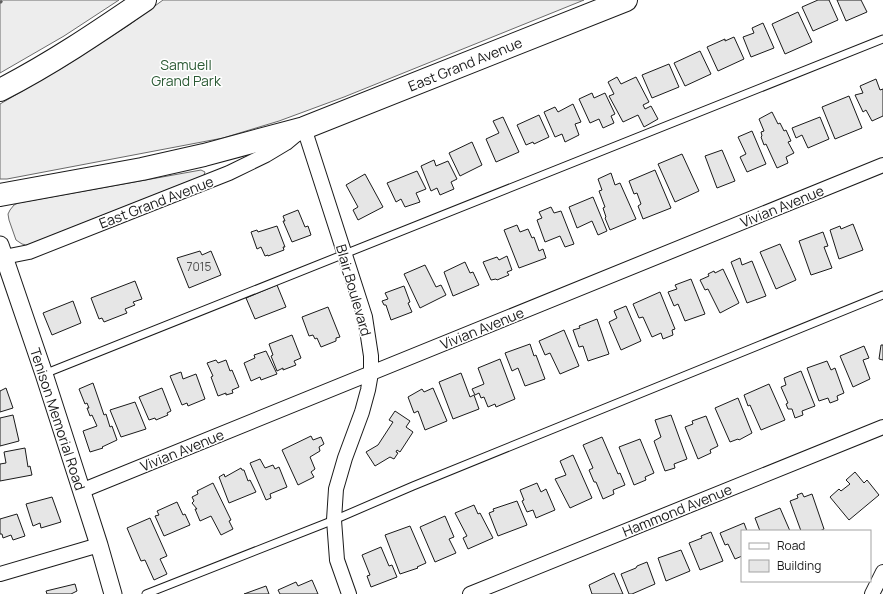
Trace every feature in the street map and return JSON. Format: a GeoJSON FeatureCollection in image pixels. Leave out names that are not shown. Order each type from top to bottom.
{"type":"FeatureCollection","features":[{"type":"Feature","properties":{"kind":"main road"},"geometry":{"type":"LineString","coordinates":[[0,90],[18,81],[88,39],[146,0]]}},
{"type":"Feature","properties":{"kind":"main road","name":"East Grand Avenue"},"geometry":{"type":"LineString","coordinates":[[0,195],[204,155],[304,128],[626,0]]}},
{"type":"Feature","properties":{"kind":"street","name":"Blair Boulevard"},"geometry":{"type":"LineString","coordinates":[[304,128],[365,317],[371,356],[371,373],[368,390],[336,489],[334,520],[337,560],[349,594]]}},
{"type":"Feature","properties":{"kind":"street","name":"East Grand Avenue"},"geometry":{"type":"LineString","coordinates":[[1,254],[29,252],[229,173],[266,155],[286,143],[304,128]]}},
{"type":"Feature","properties":{"kind":"street","name":"Vivian Avenue"},"geometry":{"type":"LineString","coordinates":[[82,491],[883,166]]}},
{"type":"Feature","properties":{"kind":"street","name":"Tenison Memorial Road"},"geometry":{"type":"LineString","coordinates":[[1,254],[44,374],[99,545],[113,594]]}},
{"type":"Feature","properties":{"kind":"street","name":"Hammond Avenue"},"geometry":{"type":"LineString","coordinates":[[470,594],[880,430]]}},
{"type":"Feature","properties":{"kind":"street"},"geometry":{"type":"LineString","coordinates":[[0,574],[99,545]]}},
{"type":"Feature","properties":{"kind":"street"},"geometry":{"type":"LineString","coordinates":[[872,594],[883,572]]}},
{"type":"Feature","properties":{"kind":"lane"},"geometry":{"type":"LineString","coordinates":[[44,374],[883,39]]}},
{"type":"Feature","properties":{"kind":"lane"},"geometry":{"type":"LineString","coordinates":[[146,594],[334,520],[413,486],[883,295]]}},
{"type":"Feature","properties":{"kind":"path"},"geometry":{"type":"LineString","coordinates":[[0,3],[3,0]]}},
{"type":"Feature","properties":{"kind":"shaded area"},"geometry":{"type":"Polygon","coordinates":[[[0,0],[119,0],[64,36],[0,73],[0,0]]]}},
{"type":"Feature","properties":{"kind":"shaded area","name":"Samuell Grand Park"},"geometry":{"type":"Polygon","coordinates":[[[163,0],[584,0],[344,97],[279,121],[223,138],[7,179],[0,179],[0,104],[67,65],[129,25],[163,0]]]}},
{"type":"Feature","properties":{"kind":"shaded area"},"geometry":{"type":"Polygon","coordinates":[[[201,170],[205,172],[202,176],[30,244],[22,244],[16,240],[9,220],[8,214],[10,210],[18,203],[201,170]]]}},
{"type":"Feature","properties":{"kind":"building"},"geometry":{"type":"Polygon","coordinates":[[[818,0],[829,0],[838,20],[813,31],[802,7],[818,0]]]}},
{"type":"Feature","properties":{"kind":"building"},"geometry":{"type":"Polygon","coordinates":[[[837,0],[861,0],[867,12],[846,21],[837,0]]]}},
{"type":"Feature","properties":{"kind":"building"},"geometry":{"type":"Polygon","coordinates":[[[798,12],[812,42],[785,54],[772,24],[798,12]]]}},
{"type":"Feature","properties":{"kind":"building"},"geometry":{"type":"Polygon","coordinates":[[[763,23],[774,48],[751,57],[743,37],[754,33],[752,28],[763,23]]]}},
{"type":"Feature","properties":{"kind":"building"},"geometry":{"type":"Polygon","coordinates":[[[734,37],[744,59],[718,71],[707,47],[725,39],[725,41],[734,37]]]}},
{"type":"Feature","properties":{"kind":"building"},"geometry":{"type":"Polygon","coordinates":[[[700,51],[711,74],[685,86],[674,63],[700,51]]]}},
{"type":"Feature","properties":{"kind":"building"},"geometry":{"type":"Polygon","coordinates":[[[669,64],[679,87],[652,98],[642,75],[669,64]]]}},
{"type":"Feature","properties":{"kind":"building"},"geometry":{"type":"Polygon","coordinates":[[[617,77],[621,84],[636,77],[649,102],[643,105],[645,109],[651,106],[658,119],[644,127],[638,115],[623,122],[609,96],[614,94],[608,82],[617,77]]]}},
{"type":"Feature","properties":{"kind":"building"},"geometry":{"type":"Polygon","coordinates":[[[876,79],[880,90],[883,89],[883,116],[872,121],[866,110],[863,112],[855,95],[863,93],[860,86],[876,79]]]}},
{"type":"Feature","properties":{"kind":"building"},"geometry":{"type":"Polygon","coordinates":[[[592,93],[594,98],[605,93],[615,114],[611,116],[614,123],[603,128],[599,119],[590,123],[579,99],[592,93]]]}},
{"type":"Feature","properties":{"kind":"building"},"geometry":{"type":"Polygon","coordinates":[[[849,96],[862,128],[835,139],[822,107],[849,96]]]}},
{"type":"Feature","properties":{"kind":"building"},"geometry":{"type":"Polygon","coordinates":[[[573,104],[581,122],[575,124],[579,135],[565,142],[562,134],[555,137],[544,112],[555,107],[558,112],[573,104]]]}},
{"type":"Feature","properties":{"kind":"building"},"geometry":{"type":"Polygon","coordinates":[[[772,112],[778,124],[780,123],[784,131],[786,130],[791,141],[788,142],[794,153],[786,157],[788,163],[777,168],[766,144],[764,145],[761,137],[761,132],[764,131],[759,119],[772,112]]]}},
{"type":"Feature","properties":{"kind":"building"},"geometry":{"type":"Polygon","coordinates":[[[539,115],[549,137],[534,144],[533,142],[526,145],[517,125],[539,115]]]}},
{"type":"Feature","properties":{"kind":"building"},"geometry":{"type":"Polygon","coordinates":[[[503,117],[519,152],[496,162],[486,139],[499,133],[493,121],[503,117]]]}},
{"type":"Feature","properties":{"kind":"building"},"geometry":{"type":"Polygon","coordinates":[[[820,117],[829,139],[808,148],[802,135],[796,138],[792,128],[820,117]]]}},
{"type":"Feature","properties":{"kind":"building"},"geometry":{"type":"Polygon","coordinates":[[[752,131],[766,164],[747,172],[740,157],[746,154],[738,137],[752,131]]]}},
{"type":"Feature","properties":{"kind":"building"},"geometry":{"type":"Polygon","coordinates":[[[472,142],[482,165],[460,176],[449,153],[472,142]]]}},
{"type":"Feature","properties":{"kind":"building"},"geometry":{"type":"Polygon","coordinates":[[[722,150],[735,181],[717,188],[705,156],[722,150]]]}},
{"type":"Feature","properties":{"kind":"building"},"geometry":{"type":"Polygon","coordinates":[[[682,154],[699,191],[675,202],[658,164],[682,154]]]}},
{"type":"Feature","properties":{"kind":"building"},"geometry":{"type":"Polygon","coordinates":[[[434,160],[436,166],[448,161],[457,179],[451,182],[454,189],[440,195],[437,188],[431,191],[421,166],[434,160]]]}},
{"type":"Feature","properties":{"kind":"building"},"geometry":{"type":"Polygon","coordinates":[[[655,170],[671,208],[643,219],[638,206],[641,204],[637,193],[634,194],[629,181],[655,170]]]}},
{"type":"Feature","properties":{"kind":"building"},"geometry":{"type":"Polygon","coordinates":[[[417,171],[426,189],[416,193],[420,202],[405,207],[401,199],[396,202],[387,183],[417,171]]]}},
{"type":"Feature","properties":{"kind":"building"},"geometry":{"type":"Polygon","coordinates":[[[611,173],[615,185],[620,183],[636,219],[610,230],[605,218],[603,208],[605,207],[599,191],[602,190],[598,179],[611,173]]]}},
{"type":"Feature","properties":{"kind":"building"},"geometry":{"type":"Polygon","coordinates":[[[365,174],[383,207],[358,220],[353,210],[358,207],[346,185],[365,174]]]}},
{"type":"Feature","properties":{"kind":"building"},"geometry":{"type":"Polygon","coordinates":[[[593,197],[607,231],[598,235],[592,221],[577,228],[569,207],[593,197]]]}},
{"type":"Feature","properties":{"kind":"building"},"geometry":{"type":"Polygon","coordinates":[[[551,207],[554,213],[561,211],[574,244],[565,247],[560,236],[545,242],[537,220],[542,218],[539,212],[551,207]]]}},
{"type":"Feature","properties":{"kind":"building"},"geometry":{"type":"Polygon","coordinates":[[[298,210],[305,227],[308,226],[311,235],[292,242],[283,221],[285,221],[283,216],[298,210]]]}},
{"type":"Feature","properties":{"kind":"building"},"geometry":{"type":"Polygon","coordinates":[[[853,224],[863,250],[839,259],[830,230],[840,226],[841,229],[853,224]]]}},
{"type":"Feature","properties":{"kind":"building"},"geometry":{"type":"Polygon","coordinates":[[[517,225],[520,232],[528,229],[532,238],[534,237],[539,251],[543,249],[546,258],[519,268],[504,230],[517,225]]]}},
{"type":"Feature","properties":{"kind":"building"},"geometry":{"type":"Polygon","coordinates":[[[277,226],[285,247],[283,247],[284,250],[265,256],[261,247],[257,249],[251,232],[257,230],[258,232],[277,226]]]}},
{"type":"Feature","properties":{"kind":"building"},"geometry":{"type":"Polygon","coordinates":[[[823,232],[828,246],[824,247],[832,268],[811,275],[799,241],[823,232]]]}},
{"type":"Feature","properties":{"kind":"building"},"geometry":{"type":"Polygon","coordinates":[[[780,244],[796,280],[776,289],[760,252],[780,244]]]}},
{"type":"Feature","properties":{"kind":"building"},"geometry":{"type":"Polygon","coordinates":[[[200,251],[202,255],[211,251],[221,275],[189,288],[177,258],[200,251]]]}},
{"type":"Feature","properties":{"kind":"building"},"geometry":{"type":"Polygon","coordinates":[[[507,256],[512,270],[507,272],[509,275],[497,280],[491,280],[483,262],[497,257],[499,260],[507,256]]]}},
{"type":"Feature","properties":{"kind":"building"},"geometry":{"type":"Polygon","coordinates":[[[740,258],[742,265],[752,261],[766,296],[747,303],[731,262],[740,258]]]}},
{"type":"Feature","properties":{"kind":"building"},"geometry":{"type":"Polygon","coordinates":[[[465,262],[470,273],[473,272],[479,285],[453,296],[444,272],[465,262]]]}},
{"type":"Feature","properties":{"kind":"building"},"geometry":{"type":"Polygon","coordinates":[[[425,265],[436,287],[441,285],[446,295],[420,308],[404,274],[425,265]]]}},
{"type":"Feature","properties":{"kind":"building"},"geometry":{"type":"Polygon","coordinates":[[[723,269],[739,303],[720,313],[708,289],[705,290],[700,280],[709,276],[708,274],[714,271],[715,273],[723,269]]]}},
{"type":"Feature","properties":{"kind":"building"},"geometry":{"type":"Polygon","coordinates":[[[691,279],[705,314],[685,321],[678,304],[674,306],[668,292],[677,289],[675,285],[691,279]]]}},
{"type":"Feature","properties":{"kind":"building"},"geometry":{"type":"Polygon","coordinates":[[[135,281],[142,299],[133,302],[135,305],[125,309],[127,313],[104,322],[102,318],[99,319],[91,298],[135,281]]]}},
{"type":"Feature","properties":{"kind":"building"},"geometry":{"type":"Polygon","coordinates":[[[277,285],[286,307],[255,319],[246,298],[277,285]]]}},
{"type":"Feature","properties":{"kind":"building"},"geometry":{"type":"Polygon","coordinates":[[[404,286],[412,312],[391,320],[386,305],[384,305],[382,301],[388,299],[385,293],[404,286]]]}},
{"type":"Feature","properties":{"kind":"building"},"geometry":{"type":"Polygon","coordinates":[[[660,292],[675,329],[672,330],[673,335],[663,339],[661,333],[652,337],[643,317],[639,318],[633,304],[660,292]]]}},
{"type":"Feature","properties":{"kind":"building"},"geometry":{"type":"Polygon","coordinates":[[[73,301],[81,323],[52,335],[43,313],[73,301]]]}},
{"type":"Feature","properties":{"kind":"building"},"geometry":{"type":"Polygon","coordinates":[[[626,306],[641,341],[621,350],[609,322],[617,318],[614,311],[626,306]]]}},
{"type":"Feature","properties":{"kind":"building"},"geometry":{"type":"Polygon","coordinates":[[[328,307],[340,337],[336,338],[336,341],[321,347],[317,338],[315,339],[313,335],[309,336],[302,317],[328,307]]]}},
{"type":"Feature","properties":{"kind":"building"},"geometry":{"type":"Polygon","coordinates":[[[597,319],[609,354],[588,361],[583,346],[579,347],[573,330],[597,319]]]}},
{"type":"Feature","properties":{"kind":"building"},"geometry":{"type":"Polygon","coordinates":[[[564,330],[579,366],[560,374],[550,353],[545,355],[539,341],[564,330]]]}},
{"type":"Feature","properties":{"kind":"building"},"geometry":{"type":"Polygon","coordinates":[[[292,335],[301,358],[294,361],[296,365],[277,371],[271,356],[273,355],[269,344],[292,335]]]}},
{"type":"Feature","properties":{"kind":"building"},"geometry":{"type":"Polygon","coordinates":[[[530,344],[545,379],[525,386],[518,368],[512,371],[505,353],[530,344]]]}},
{"type":"Feature","properties":{"kind":"building"},"geometry":{"type":"Polygon","coordinates":[[[881,345],[883,345],[883,360],[879,359],[881,345]]]}},
{"type":"Feature","properties":{"kind":"building"},"geometry":{"type":"Polygon","coordinates":[[[864,346],[869,358],[863,360],[870,379],[853,387],[840,356],[864,346]]]}},
{"type":"Feature","properties":{"kind":"building"},"geometry":{"type":"Polygon","coordinates":[[[266,351],[277,374],[261,380],[260,377],[251,381],[244,363],[255,358],[254,355],[266,351]]]}},
{"type":"Feature","properties":{"kind":"building"},"geometry":{"type":"Polygon","coordinates":[[[500,359],[515,399],[496,407],[495,404],[488,407],[484,397],[481,398],[479,393],[475,395],[472,389],[484,384],[478,368],[500,359]]]}},
{"type":"Feature","properties":{"kind":"building"},"geometry":{"type":"Polygon","coordinates":[[[216,360],[218,363],[226,360],[230,371],[232,370],[239,387],[232,390],[233,393],[226,395],[226,393],[218,396],[211,377],[213,376],[207,363],[216,360]]]}},
{"type":"Feature","properties":{"kind":"building"},"geometry":{"type":"Polygon","coordinates":[[[827,361],[831,370],[835,368],[844,393],[837,396],[838,400],[830,403],[828,398],[819,401],[807,368],[827,361]]]}},
{"type":"Feature","properties":{"kind":"building"},"geometry":{"type":"Polygon","coordinates":[[[801,371],[815,406],[802,411],[803,415],[795,418],[792,409],[788,409],[786,404],[788,403],[781,387],[786,385],[784,378],[801,371]]]}},
{"type":"Feature","properties":{"kind":"building"},"geometry":{"type":"Polygon","coordinates":[[[181,372],[183,379],[196,374],[205,399],[188,406],[187,403],[182,405],[170,376],[181,372]]]}},
{"type":"Feature","properties":{"kind":"building"},"geometry":{"type":"Polygon","coordinates":[[[461,373],[470,397],[474,395],[479,409],[453,419],[439,382],[461,373]]]}},
{"type":"Feature","properties":{"kind":"building"},"geometry":{"type":"Polygon","coordinates":[[[93,383],[104,415],[106,414],[110,427],[112,426],[117,440],[102,447],[103,448],[90,452],[83,431],[97,426],[92,415],[90,416],[87,403],[85,404],[79,389],[93,383]]]}},
{"type":"Feature","properties":{"kind":"building"},"geometry":{"type":"Polygon","coordinates":[[[769,384],[785,420],[761,430],[750,405],[748,406],[744,395],[769,384]]]}},
{"type":"Feature","properties":{"kind":"building"},"geometry":{"type":"Polygon","coordinates":[[[6,388],[13,408],[0,412],[0,391],[6,388]]]}},
{"type":"Feature","properties":{"kind":"building"},"geometry":{"type":"Polygon","coordinates":[[[162,388],[171,411],[167,413],[168,415],[156,420],[155,418],[149,420],[139,397],[162,388]]]}},
{"type":"Feature","properties":{"kind":"building"},"geometry":{"type":"Polygon","coordinates":[[[433,388],[447,421],[425,430],[418,411],[414,413],[408,397],[422,389],[424,392],[433,388]]]}},
{"type":"Feature","properties":{"kind":"building"},"geometry":{"type":"Polygon","coordinates":[[[738,398],[752,433],[739,440],[730,442],[715,408],[738,398]]]}},
{"type":"Feature","properties":{"kind":"building"},"geometry":{"type":"Polygon","coordinates":[[[135,402],[146,429],[121,437],[110,410],[135,402]]]}},
{"type":"Feature","properties":{"kind":"building"},"geometry":{"type":"Polygon","coordinates":[[[395,411],[410,421],[406,427],[413,432],[400,452],[397,450],[396,452],[398,453],[394,459],[390,457],[375,466],[366,452],[378,445],[393,422],[389,420],[395,411]]]}},
{"type":"Feature","properties":{"kind":"building"},"geometry":{"type":"Polygon","coordinates":[[[13,415],[19,441],[0,446],[0,418],[13,415]]]}},
{"type":"Feature","properties":{"kind":"building"},"geometry":{"type":"Polygon","coordinates":[[[671,415],[687,459],[674,464],[675,468],[665,471],[654,441],[661,437],[655,420],[671,415]]]}},
{"type":"Feature","properties":{"kind":"building"},"geometry":{"type":"Polygon","coordinates":[[[706,416],[718,446],[710,450],[711,453],[698,459],[685,427],[693,424],[692,421],[706,416]]]}},
{"type":"Feature","properties":{"kind":"building"},"geometry":{"type":"Polygon","coordinates":[[[311,436],[313,440],[321,437],[324,444],[319,447],[320,451],[310,457],[315,469],[311,472],[314,477],[298,485],[282,450],[311,436]]]}},
{"type":"Feature","properties":{"kind":"building"},"geometry":{"type":"Polygon","coordinates":[[[602,437],[618,474],[620,473],[625,485],[613,490],[614,494],[603,499],[589,470],[593,468],[583,445],[602,437]]]}},
{"type":"Feature","properties":{"kind":"building"},"geometry":{"type":"Polygon","coordinates":[[[640,439],[654,473],[645,477],[646,480],[634,485],[619,447],[640,439]]]}},
{"type":"Feature","properties":{"kind":"building"},"geometry":{"type":"Polygon","coordinates":[[[25,448],[28,467],[30,466],[32,475],[0,481],[0,464],[6,463],[4,452],[25,448]]]}},
{"type":"Feature","properties":{"kind":"building"},"geometry":{"type":"Polygon","coordinates":[[[573,455],[592,498],[570,508],[555,479],[566,475],[560,461],[573,455]]]}},
{"type":"Feature","properties":{"kind":"building"},"geometry":{"type":"Polygon","coordinates":[[[260,459],[265,468],[273,465],[275,469],[279,467],[287,487],[270,494],[271,498],[266,500],[250,463],[260,459]]]}},
{"type":"Feature","properties":{"kind":"building"},"geometry":{"type":"Polygon","coordinates":[[[241,468],[244,470],[248,481],[250,480],[256,492],[229,503],[219,477],[224,474],[225,477],[241,468]]]}},
{"type":"Feature","properties":{"kind":"building"},"geometry":{"type":"Polygon","coordinates":[[[855,472],[864,483],[867,480],[879,495],[849,520],[830,497],[839,489],[841,491],[850,484],[846,480],[855,472]]]}},
{"type":"Feature","properties":{"kind":"building"},"geometry":{"type":"Polygon","coordinates":[[[213,483],[231,520],[229,521],[233,529],[221,535],[211,516],[200,521],[195,509],[197,509],[192,503],[194,501],[192,497],[198,494],[197,491],[213,483]]]}},
{"type":"Feature","properties":{"kind":"building"},"geometry":{"type":"Polygon","coordinates":[[[537,483],[541,492],[546,489],[555,510],[536,518],[533,510],[527,512],[522,501],[524,500],[520,490],[537,483]]]}},
{"type":"Feature","properties":{"kind":"building"},"geometry":{"type":"Polygon","coordinates":[[[802,493],[804,497],[812,494],[824,529],[801,530],[790,501],[798,498],[797,495],[802,493]]]}},
{"type":"Feature","properties":{"kind":"building"},"geometry":{"type":"Polygon","coordinates":[[[52,497],[61,522],[41,528],[40,523],[33,526],[26,504],[52,497]]]}},
{"type":"Feature","properties":{"kind":"building"},"geometry":{"type":"Polygon","coordinates":[[[517,501],[527,525],[498,536],[489,513],[494,511],[493,509],[517,501]]]}},
{"type":"Feature","properties":{"kind":"building"},"geometry":{"type":"Polygon","coordinates":[[[177,502],[190,525],[164,536],[155,516],[159,515],[157,511],[177,502]]]}},
{"type":"Feature","properties":{"kind":"building"},"geometry":{"type":"Polygon","coordinates":[[[474,505],[478,514],[480,513],[493,538],[468,549],[463,538],[467,536],[455,513],[474,505]]]}},
{"type":"Feature","properties":{"kind":"building"},"geometry":{"type":"Polygon","coordinates":[[[780,508],[790,530],[760,530],[755,518],[780,508]]]}},
{"type":"Feature","properties":{"kind":"building"},"geometry":{"type":"Polygon","coordinates":[[[17,514],[25,536],[13,540],[11,535],[3,538],[2,534],[0,534],[0,519],[17,514]]]}},
{"type":"Feature","properties":{"kind":"building"},"geometry":{"type":"Polygon","coordinates":[[[445,516],[454,537],[449,539],[456,553],[435,562],[420,527],[445,516]]]}},
{"type":"Feature","properties":{"kind":"building"},"geometry":{"type":"Polygon","coordinates":[[[150,518],[167,556],[160,559],[167,574],[154,580],[145,560],[141,561],[127,528],[150,518]]]}},
{"type":"Feature","properties":{"kind":"building"},"geometry":{"type":"Polygon","coordinates":[[[744,523],[747,530],[741,530],[741,556],[735,559],[728,544],[725,545],[720,533],[744,523]]]}},
{"type":"Feature","properties":{"kind":"building"},"geometry":{"type":"Polygon","coordinates":[[[410,526],[426,563],[417,567],[418,568],[400,574],[385,535],[410,526]]]}},
{"type":"Feature","properties":{"kind":"building"},"geometry":{"type":"Polygon","coordinates":[[[711,532],[723,561],[700,570],[689,543],[702,538],[701,536],[711,532]]]}},
{"type":"Feature","properties":{"kind":"building"},"geometry":{"type":"Polygon","coordinates":[[[381,547],[389,566],[392,565],[397,577],[371,587],[367,576],[370,575],[362,555],[381,547]]]}},
{"type":"Feature","properties":{"kind":"building"},"geometry":{"type":"Polygon","coordinates":[[[681,550],[690,571],[666,581],[658,558],[681,550]]]}},
{"type":"Feature","properties":{"kind":"building"},"geometry":{"type":"Polygon","coordinates":[[[647,562],[655,584],[629,594],[621,574],[647,562]]]}},
{"type":"Feature","properties":{"kind":"building"},"geometry":{"type":"Polygon","coordinates":[[[614,573],[623,594],[592,594],[589,585],[614,573]]]}},
{"type":"Feature","properties":{"kind":"building"},"geometry":{"type":"Polygon","coordinates":[[[312,580],[318,594],[280,594],[278,590],[296,582],[298,586],[312,580]]]}},
{"type":"Feature","properties":{"kind":"building"},"geometry":{"type":"Polygon","coordinates":[[[75,584],[77,591],[71,594],[47,594],[46,591],[75,584]]]}},
{"type":"Feature","properties":{"kind":"building"},"geometry":{"type":"Polygon","coordinates":[[[266,586],[269,594],[244,594],[266,586]]]}}]}
